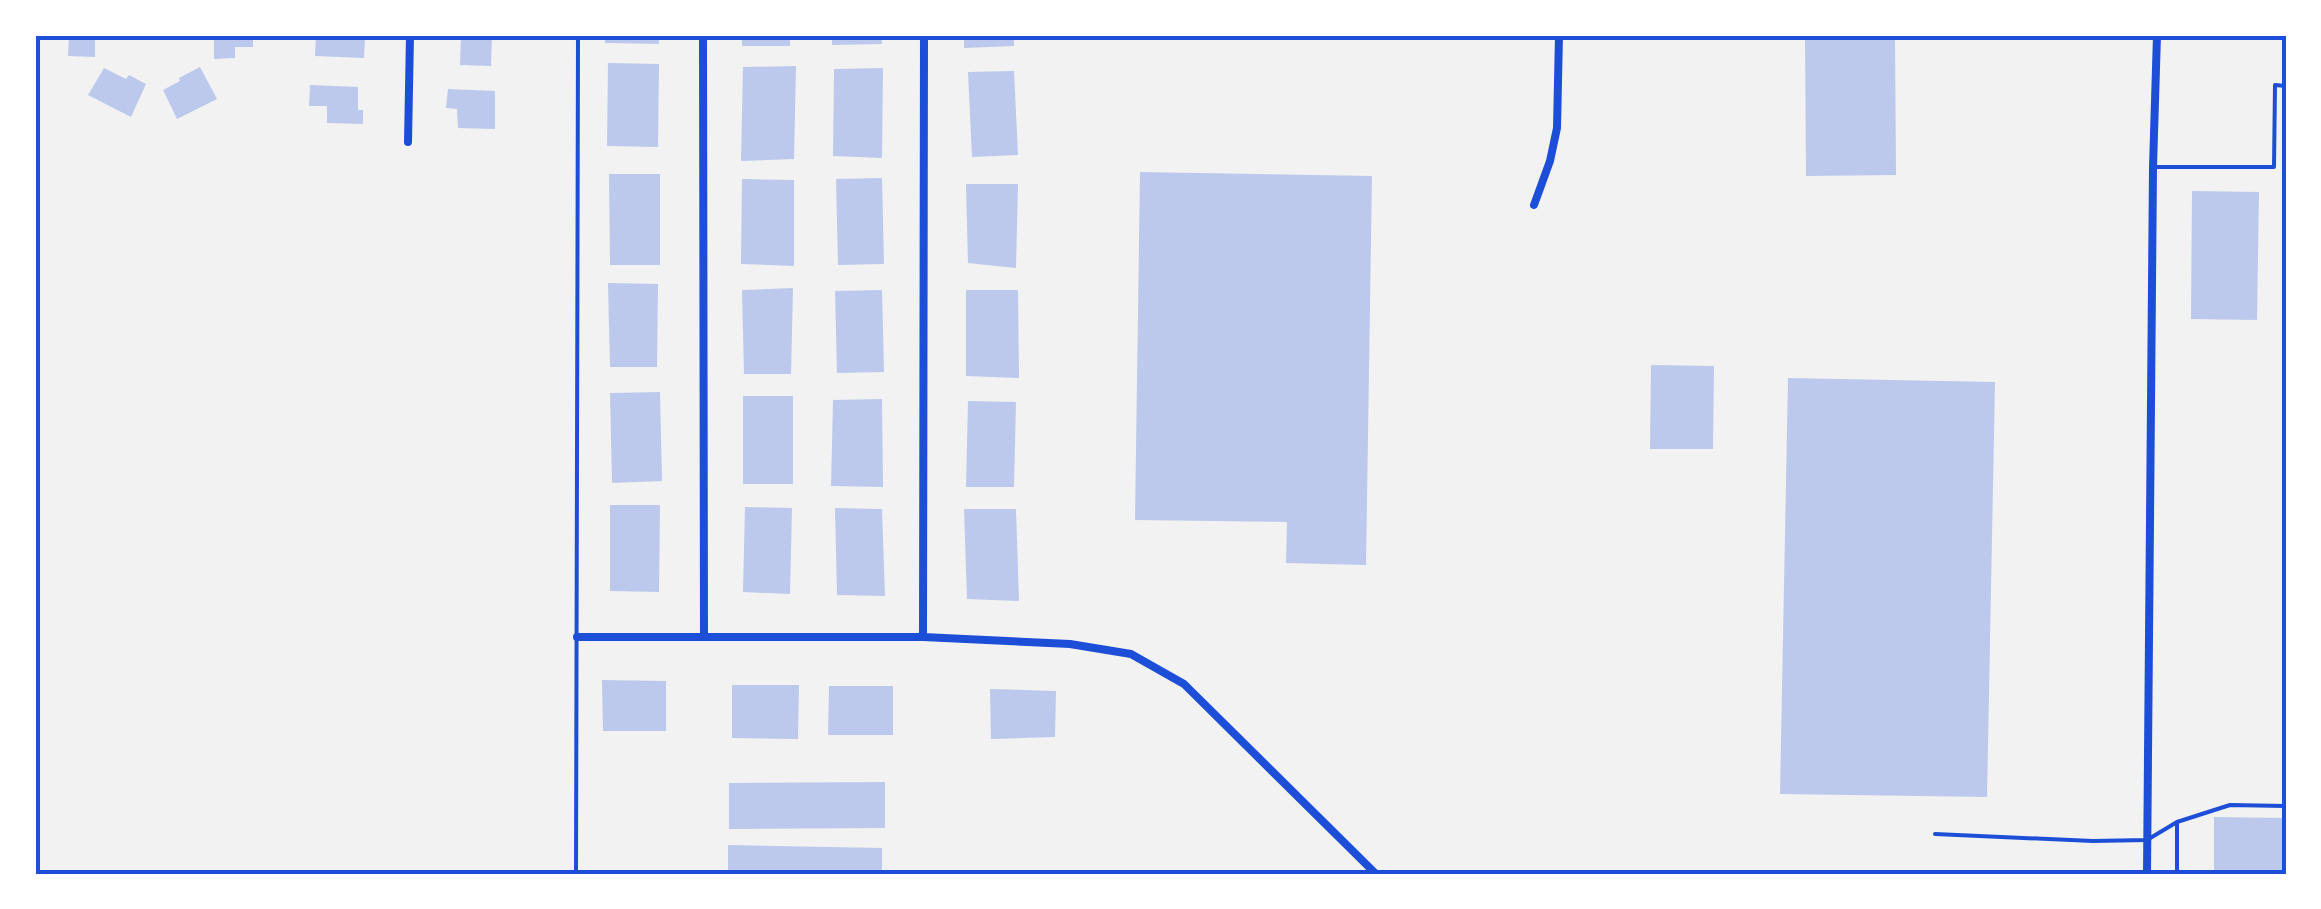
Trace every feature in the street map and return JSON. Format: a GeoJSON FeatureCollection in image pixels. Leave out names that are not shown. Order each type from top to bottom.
{"type":"FeatureCollection","features":[{"type":"Feature","properties":{"kind":"street"},"geometry":{"type":"LineString","coordinates":[[408,142],[410,35]]}},
{"type":"Feature","properties":{"kind":"street"},"geometry":{"type":"LineString","coordinates":[[703,35],[704,636]]}},
{"type":"Feature","properties":{"kind":"street"},"geometry":{"type":"LineString","coordinates":[[923,638],[924,35]]}},
{"type":"Feature","properties":{"kind":"street"},"geometry":{"type":"LineString","coordinates":[[1534,205],[1557,128],[1559,35]]}},
{"type":"Feature","properties":{"kind":"street"},"geometry":{"type":"LineString","coordinates":[[2147,874],[2156,35]]}},
{"type":"Feature","properties":{"kind":"street"},"geometry":{"type":"LineString","coordinates":[[576,637],[923,638],[1070,644],[1131,654],[1184,684],[1376,874]]}},
{"type":"Feature","properties":{"kind":"lane"},"geometry":{"type":"LineString","coordinates":[[576,874],[578,35]]}},
{"type":"Feature","properties":{"kind":"lane"},"geometry":{"type":"LineString","coordinates":[[2153,166],[2274,168],[2275,86],[2286,86]]}},
{"type":"Feature","properties":{"kind":"lane"},"geometry":{"type":"LineString","coordinates":[[1935,834],[2147,840],[2178,822],[2230,806],[2286,806]]}},
{"type":"Feature","properties":{"kind":"lane"},"geometry":{"type":"LineString","coordinates":[[2178,822],[2178,874]]}},
{"type":"Feature","properties":{"kind":"building"},"geometry":{"type":"Polygon","coordinates":[[[69,35],[95,35],[95,57],[68,56],[69,35]]]}},
{"type":"Feature","properties":{"kind":"building"},"geometry":{"type":"Polygon","coordinates":[[[253,35],[253,47],[235,47],[235,58],[214,59],[214,37],[253,35]]]}},
{"type":"Feature","properties":{"kind":"building"},"geometry":{"type":"Polygon","coordinates":[[[316,35],[365,39],[364,58],[315,56],[316,35]]]}},
{"type":"Feature","properties":{"kind":"building"},"geometry":{"type":"Polygon","coordinates":[[[461,35],[492,35],[491,66],[460,65],[461,35]]]}},
{"type":"Feature","properties":{"kind":"building"},"geometry":{"type":"Polygon","coordinates":[[[605,35],[659,35],[659,44],[605,43],[605,35]]]}},
{"type":"Feature","properties":{"kind":"building"},"geometry":{"type":"Polygon","coordinates":[[[742,35],[790,35],[790,46],[742,46],[742,35]]]}},
{"type":"Feature","properties":{"kind":"building"},"geometry":{"type":"Polygon","coordinates":[[[832,35],[881,35],[882,44],[832,45],[832,35]]]}},
{"type":"Feature","properties":{"kind":"building"},"geometry":{"type":"Polygon","coordinates":[[[964,35],[1014,35],[1014,46],[964,48],[964,35]]]}},
{"type":"Feature","properties":{"kind":"building"},"geometry":{"type":"Polygon","coordinates":[[[1805,35],[1895,35],[1896,175],[1806,176],[1805,35]]]}},
{"type":"Feature","properties":{"kind":"building"},"geometry":{"type":"Polygon","coordinates":[[[608,63],[659,64],[658,147],[607,146],[608,63]]]}},
{"type":"Feature","properties":{"kind":"building"},"geometry":{"type":"Polygon","coordinates":[[[796,66],[794,159],[741,161],[743,67],[796,66]]]}},
{"type":"Feature","properties":{"kind":"building"},"geometry":{"type":"Polygon","coordinates":[[[200,67],[217,99],[177,119],[163,90],[200,67]]]}},
{"type":"Feature","properties":{"kind":"building"},"geometry":{"type":"Polygon","coordinates":[[[104,68],[146,84],[131,117],[88,95],[104,68]]]}},
{"type":"Feature","properties":{"kind":"building"},"geometry":{"type":"Polygon","coordinates":[[[883,68],[882,158],[833,156],[834,69],[883,68]]]}},
{"type":"Feature","properties":{"kind":"building"},"geometry":{"type":"Polygon","coordinates":[[[1014,71],[1018,155],[972,157],[968,72],[1014,71]]]}},
{"type":"Feature","properties":{"kind":"building"},"geometry":{"type":"Polygon","coordinates":[[[310,85],[358,87],[358,110],[363,110],[363,124],[327,123],[327,106],[309,106],[310,85]]]}},
{"type":"Feature","properties":{"kind":"building"},"geometry":{"type":"Polygon","coordinates":[[[448,89],[495,91],[495,129],[458,128],[457,109],[446,108],[448,89]]]}},
{"type":"Feature","properties":{"kind":"building"},"geometry":{"type":"Polygon","coordinates":[[[1140,172],[1372,176],[1366,565],[1286,563],[1287,522],[1135,520],[1140,172]]]}},
{"type":"Feature","properties":{"kind":"building"},"geometry":{"type":"Polygon","coordinates":[[[609,174],[660,174],[660,265],[610,265],[609,174]]]}},
{"type":"Feature","properties":{"kind":"building"},"geometry":{"type":"Polygon","coordinates":[[[882,178],[884,264],[838,265],[836,179],[882,178]]]}},
{"type":"Feature","properties":{"kind":"building"},"geometry":{"type":"Polygon","coordinates":[[[742,179],[794,180],[794,266],[741,264],[742,179]]]}},
{"type":"Feature","properties":{"kind":"building"},"geometry":{"type":"Polygon","coordinates":[[[966,184],[1018,184],[1016,268],[968,263],[966,184]]]}},
{"type":"Feature","properties":{"kind":"building"},"geometry":{"type":"Polygon","coordinates":[[[2192,191],[2259,192],[2257,320],[2191,319],[2192,191]]]}},
{"type":"Feature","properties":{"kind":"building"},"geometry":{"type":"Polygon","coordinates":[[[608,283],[658,284],[657,367],[610,367],[608,283]]]}},
{"type":"Feature","properties":{"kind":"building"},"geometry":{"type":"Polygon","coordinates":[[[793,288],[791,374],[744,374],[742,290],[793,288]]]}},
{"type":"Feature","properties":{"kind":"building"},"geometry":{"type":"Polygon","coordinates":[[[882,290],[884,372],[837,373],[835,291],[882,290]]]}},
{"type":"Feature","properties":{"kind":"building"},"geometry":{"type":"Polygon","coordinates":[[[966,290],[1018,290],[1019,378],[966,376],[966,290]]]}},
{"type":"Feature","properties":{"kind":"building"},"geometry":{"type":"Polygon","coordinates":[[[1651,365],[1714,366],[1713,449],[1650,449],[1651,365]]]}},
{"type":"Feature","properties":{"kind":"building"},"geometry":{"type":"Polygon","coordinates":[[[1788,378],[1995,382],[1987,797],[1780,794],[1788,378]]]}},
{"type":"Feature","properties":{"kind":"building"},"geometry":{"type":"Polygon","coordinates":[[[660,392],[662,481],[612,483],[610,393],[660,392]]]}},
{"type":"Feature","properties":{"kind":"building"},"geometry":{"type":"Polygon","coordinates":[[[743,396],[793,396],[793,484],[743,484],[743,396]]]}},
{"type":"Feature","properties":{"kind":"building"},"geometry":{"type":"Polygon","coordinates":[[[882,399],[883,487],[831,486],[833,400],[882,399]]]}},
{"type":"Feature","properties":{"kind":"building"},"geometry":{"type":"Polygon","coordinates":[[[968,401],[1016,402],[1014,487],[966,487],[968,401]]]}},
{"type":"Feature","properties":{"kind":"building"},"geometry":{"type":"Polygon","coordinates":[[[610,505],[660,505],[659,592],[610,591],[610,505]]]}},
{"type":"Feature","properties":{"kind":"building"},"geometry":{"type":"Polygon","coordinates":[[[745,507],[792,508],[790,594],[743,592],[745,507]]]}},
{"type":"Feature","properties":{"kind":"building"},"geometry":{"type":"Polygon","coordinates":[[[835,508],[882,509],[885,596],[837,595],[835,508]]]}},
{"type":"Feature","properties":{"kind":"building"},"geometry":{"type":"Polygon","coordinates":[[[964,509],[1016,509],[1019,601],[967,599],[964,509]]]}},
{"type":"Feature","properties":{"kind":"building"},"geometry":{"type":"Polygon","coordinates":[[[602,680],[666,681],[666,731],[603,731],[602,680]]]}},
{"type":"Feature","properties":{"kind":"building"},"geometry":{"type":"Polygon","coordinates":[[[732,685],[799,685],[798,739],[732,738],[732,685]]]}},
{"type":"Feature","properties":{"kind":"building"},"geometry":{"type":"Polygon","coordinates":[[[829,686],[893,686],[893,735],[828,735],[829,686]]]}},
{"type":"Feature","properties":{"kind":"building"},"geometry":{"type":"Polygon","coordinates":[[[990,689],[1056,691],[1055,737],[991,739],[990,689]]]}},
{"type":"Feature","properties":{"kind":"building"},"geometry":{"type":"Polygon","coordinates":[[[885,782],[885,828],[729,829],[729,783],[885,782]]]}},
{"type":"Feature","properties":{"kind":"building"},"geometry":{"type":"Polygon","coordinates":[[[2214,817],[2286,818],[2286,873],[2214,873],[2214,817]]]}},
{"type":"Feature","properties":{"kind":"building"},"geometry":{"type":"Polygon","coordinates":[[[728,845],[882,848],[882,874],[728,874],[728,845]]]}}]}
